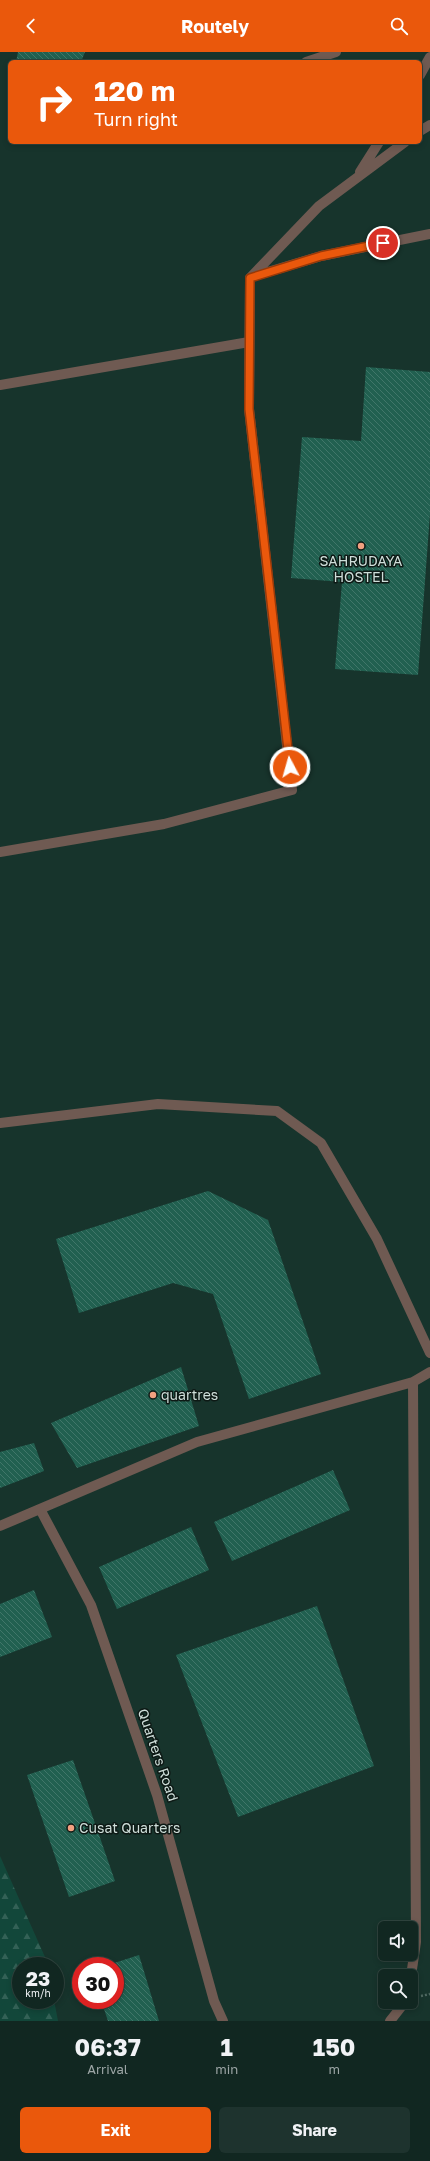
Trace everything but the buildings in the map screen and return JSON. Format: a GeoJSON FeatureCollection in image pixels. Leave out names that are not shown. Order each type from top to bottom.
{"type":"FeatureCollection","features":[{"type":"Feature","properties":{"kind":"street"},"geometry":{"type":"LineString","coordinates":[[312,60],[336,52]]}},
{"type":"Feature","properties":{"kind":"street"},"geometry":{"type":"LineString","coordinates":[[422,71],[430,57]]}},
{"type":"Feature","properties":{"kind":"street"},"geometry":{"type":"LineString","coordinates":[[356,178],[378,144]]}},
{"type":"Feature","properties":{"kind":"street"},"geometry":{"type":"LineString","coordinates":[[0,852],[164,824],[292,790],[249,409],[250,278],[319,206],[402,144]]}},
{"type":"Feature","properties":{"kind":"street"},"geometry":{"type":"LineString","coordinates":[[250,278],[321,256],[430,234]]}},
{"type":"Feature","properties":{"kind":"street"},"geometry":{"type":"LineString","coordinates":[[3,384],[250,342]]}},
{"type":"Feature","properties":{"kind":"street"},"geometry":{"type":"LineString","coordinates":[[0,1123],[158,1104],[277,1111],[321,1143],[377,1239],[430,1352]]}},
{"type":"Feature","properties":{"kind":"street"},"geometry":{"type":"LineString","coordinates":[[0,1526],[197,1442],[413,1382],[430,1372]]}},
{"type":"Feature","properties":{"kind":"street"},"geometry":{"type":"LineString","coordinates":[[412,1969],[416,1942],[413,1382]]}},
{"type":"Feature","properties":{"kind":"street","name":"Quarters Road"},"geometry":{"type":"LineString","coordinates":[[40,1509],[91,1605],[157,1795],[214,2001],[223,2021]]}},
{"type":"Feature","properties":{"kind":"street"},"geometry":{"type":"LineString","coordinates":[[390,2021],[399,2009]]}},
{"type":"Feature","properties":{"kind":"green space"},"geometry":{"type":"Polygon","coordinates":[[[0,1856],[45,1957],[12,1957],[12,2009],[56,2009],[58,2021],[0,2021],[0,1856]]]}},
{"type":"Feature","properties":{"kind":"place","name":"SAHRUDAYA HOSTEL"},"geometry":{"type":"Point","coordinates":[361,546]}},
{"type":"Feature","properties":{"kind":"place","name":"quartres"},"geometry":{"type":"Point","coordinates":[153,1395]}},
{"type":"Feature","properties":{"kind":"place","name":"Cusat Quarters"},"geometry":{"type":"Point","coordinates":[71,1828]}},
{"type":"Feature","properties":{"kind":"route"},"geometry":{"type":"LineString","coordinates":[[290,767],[269,573],[249,409],[250,278],[321,256],[383,243]]}}]}
